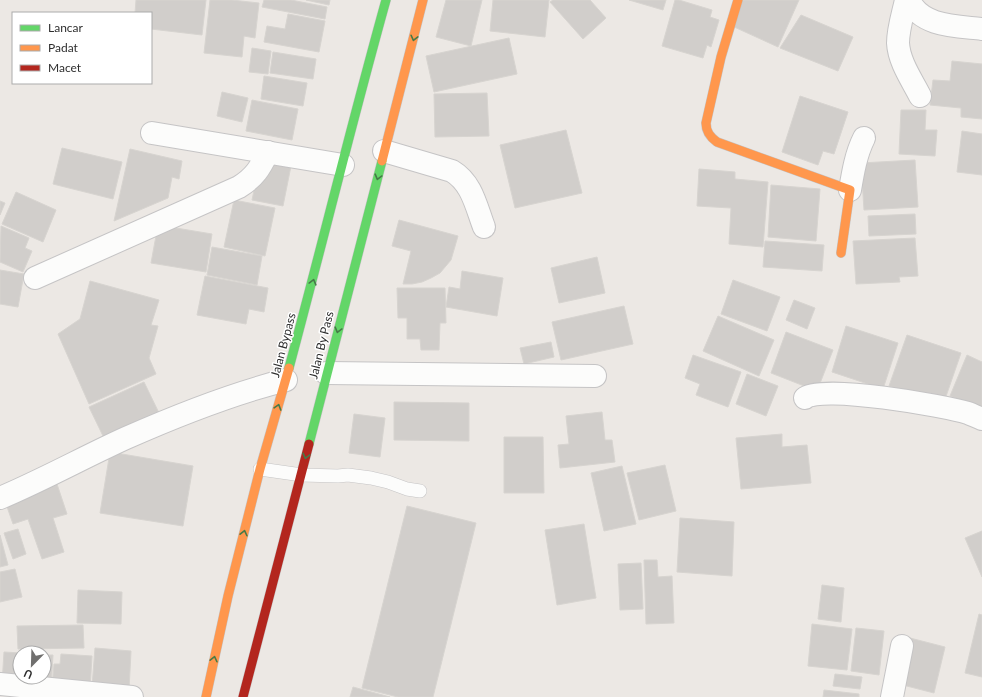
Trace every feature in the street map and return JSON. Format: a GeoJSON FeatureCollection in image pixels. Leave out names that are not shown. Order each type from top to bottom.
{"type":"FeatureCollection","features":[{"type":"Feature","properties":{"kind":"main road","name":"Jalan Bypass"},"geometry":{"type":"LineString","coordinates":[[206,697],[228,596],[234,578],[260,469],[286,380],[343,165],[355,113],[386,0]]}},
{"type":"Feature","properties":{"kind":"main road","name":"Jalan By Pass"},"geometry":{"type":"LineString","coordinates":[[243,697],[302,475],[326,373],[423,0]]}},
{"type":"Feature","properties":{"kind":"main road"},"geometry":{"type":"LineString","coordinates":[[738,0],[721,57],[706,123],[708,134],[717,142],[850,190],[841,253]]}},
{"type":"Feature","properties":{"kind":"street"},"geometry":{"type":"LineString","coordinates":[[906,0],[899,29],[898,44],[903,63],[920,96]]}},
{"type":"Feature","properties":{"kind":"street"},"geometry":{"type":"LineString","coordinates":[[909,0],[912,6],[922,16],[937,23],[982,29]]}},
{"type":"Feature","properties":{"kind":"street"},"geometry":{"type":"LineString","coordinates":[[152,133],[343,165]]}},
{"type":"Feature","properties":{"kind":"street"},"geometry":{"type":"LineString","coordinates":[[850,190],[855,162],[864,138]]}},
{"type":"Feature","properties":{"kind":"street"},"geometry":{"type":"LineString","coordinates":[[384,151],[452,171],[461,176],[467,184],[484,227]]}},
{"type":"Feature","properties":{"kind":"street"},"geometry":{"type":"LineString","coordinates":[[35,278],[239,187],[253,177],[260,169],[268,152]]}},
{"type":"Feature","properties":{"kind":"street"},"geometry":{"type":"LineString","coordinates":[[326,373],[395,375],[595,376]]}},
{"type":"Feature","properties":{"kind":"street"},"geometry":{"type":"LineString","coordinates":[[0,498],[29,486],[126,438],[173,418],[254,388],[286,380]]}},
{"type":"Feature","properties":{"kind":"street"},"geometry":{"type":"LineString","coordinates":[[805,398],[812,395],[848,394],[908,401],[968,413],[982,419]]}},
{"type":"Feature","properties":{"kind":"street"},"geometry":{"type":"LineString","coordinates":[[892,697],[902,646]]}},
{"type":"Feature","properties":{"kind":"street"},"geometry":{"type":"LineString","coordinates":[[0,684],[132,697]]}},
{"type":"Feature","properties":{"kind":"lane"},"geometry":{"type":"LineString","coordinates":[[260,469],[302,475],[348,475],[371,478],[407,489],[420,491]]}},
{"type":"Feature","properties":{"kind":"building"},"geometry":{"type":"Polygon","coordinates":[[[136,0],[206,0],[202,35],[152,29],[152,12],[135,12],[136,0]]]}},
{"type":"Feature","properties":{"kind":"building"},"geometry":{"type":"Polygon","coordinates":[[[210,0],[232,0],[259,3],[255,38],[244,36],[242,57],[204,53],[210,0]]]}},
{"type":"Feature","properties":{"kind":"building"},"geometry":{"type":"Polygon","coordinates":[[[264,0],[291,0],[327,7],[325,19],[262,7],[264,0]]]}},
{"type":"Feature","properties":{"kind":"building"},"geometry":{"type":"Polygon","coordinates":[[[306,0],[330,0],[329,5],[306,0]]]}},
{"type":"Feature","properties":{"kind":"building"},"geometry":{"type":"Polygon","coordinates":[[[446,0],[482,0],[471,46],[436,37],[446,0]]]}},
{"type":"Feature","properties":{"kind":"building"},"geometry":{"type":"Polygon","coordinates":[[[493,0],[549,0],[545,37],[490,31],[493,0]]]}},
{"type":"Feature","properties":{"kind":"building"},"geometry":{"type":"Polygon","coordinates":[[[553,0],[590,0],[606,18],[583,39],[550,2],[553,0]]]}},
{"type":"Feature","properties":{"kind":"building"},"geometry":{"type":"Polygon","coordinates":[[[629,0],[666,0],[663,10],[629,0]]]}},
{"type":"Feature","properties":{"kind":"building"},"geometry":{"type":"Polygon","coordinates":[[[675,0],[712,10],[710,17],[719,20],[711,47],[707,45],[703,58],[662,46],[675,0]]]}},
{"type":"Feature","properties":{"kind":"building"},"geometry":{"type":"Polygon","coordinates":[[[742,0],[799,0],[778,47],[732,26],[742,0]]]}},
{"type":"Feature","properties":{"kind":"building"},"geometry":{"type":"Polygon","coordinates":[[[288,14],[325,21],[319,52],[264,42],[267,26],[285,29],[288,14]]]}},
{"type":"Feature","properties":{"kind":"building"},"geometry":{"type":"Polygon","coordinates":[[[801,15],[853,37],[838,71],[780,48],[801,15]]]}},
{"type":"Feature","properties":{"kind":"building"},"geometry":{"type":"Polygon","coordinates":[[[509,38],[517,74],[434,92],[426,56],[509,38]]]}},
{"type":"Feature","properties":{"kind":"building"},"geometry":{"type":"Polygon","coordinates":[[[252,48],[271,51],[268,74],[249,72],[252,48]]]}},
{"type":"Feature","properties":{"kind":"building"},"geometry":{"type":"Polygon","coordinates":[[[273,52],[316,59],[313,79],[270,73],[273,52]]]}},
{"type":"Feature","properties":{"kind":"building"},"geometry":{"type":"Polygon","coordinates":[[[952,61],[982,64],[982,119],[961,117],[961,108],[930,105],[933,80],[950,81],[952,61]]]}},
{"type":"Feature","properties":{"kind":"building"},"geometry":{"type":"Polygon","coordinates":[[[264,76],[307,83],[303,106],[261,99],[264,76]]]}},
{"type":"Feature","properties":{"kind":"building"},"geometry":{"type":"Polygon","coordinates":[[[222,92],[248,98],[242,122],[217,116],[222,92]]]}},
{"type":"Feature","properties":{"kind":"building"},"geometry":{"type":"Polygon","coordinates":[[[487,93],[489,136],[435,137],[434,94],[487,93]]]}},
{"type":"Feature","properties":{"kind":"building"},"geometry":{"type":"Polygon","coordinates":[[[800,96],[848,112],[834,154],[823,151],[818,165],[782,152],[800,96]]]}},
{"type":"Feature","properties":{"kind":"building"},"geometry":{"type":"Polygon","coordinates":[[[252,100],[298,109],[292,140],[246,131],[252,100]]]}},
{"type":"Feature","properties":{"kind":"building"},"geometry":{"type":"Polygon","coordinates":[[[901,110],[926,110],[925,130],[937,130],[935,156],[899,154],[901,110]]]}},
{"type":"Feature","properties":{"kind":"building"},"geometry":{"type":"Polygon","coordinates":[[[566,130],[582,193],[515,208],[500,145],[566,130]]]}},
{"type":"Feature","properties":{"kind":"building"},"geometry":{"type":"Polygon","coordinates":[[[962,131],[982,134],[982,175],[957,172],[962,131]]]}},
{"type":"Feature","properties":{"kind":"building"},"geometry":{"type":"Polygon","coordinates":[[[62,148],[122,162],[113,199],[53,184],[62,148]]]}},
{"type":"Feature","properties":{"kind":"building"},"geometry":{"type":"Polygon","coordinates":[[[130,149],[182,161],[179,179],[172,177],[168,198],[114,221],[130,149]]]}},
{"type":"Feature","properties":{"kind":"building"},"geometry":{"type":"Polygon","coordinates":[[[915,160],[918,207],[864,210],[861,163],[915,160]]]}},
{"type":"Feature","properties":{"kind":"building"},"geometry":{"type":"Polygon","coordinates":[[[267,161],[291,166],[283,206],[252,200],[256,181],[262,183],[267,161]]]}},
{"type":"Feature","properties":{"kind":"building"},"geometry":{"type":"Polygon","coordinates":[[[699,169],[735,172],[735,179],[768,182],[763,247],[729,244],[731,208],[697,206],[699,169]]]}},
{"type":"Feature","properties":{"kind":"building"},"geometry":{"type":"Polygon","coordinates":[[[771,185],[820,189],[816,241],[768,237],[771,185]]]}},
{"type":"Feature","properties":{"kind":"building"},"geometry":{"type":"Polygon","coordinates":[[[16,192],[56,210],[43,242],[2,224],[16,192]]]}},
{"type":"Feature","properties":{"kind":"building"},"geometry":{"type":"Polygon","coordinates":[[[234,200],[275,208],[265,256],[224,247],[234,200]]]}},
{"type":"Feature","properties":{"kind":"building"},"geometry":{"type":"Polygon","coordinates":[[[0,201],[5,203],[0,215],[0,201]]]}},
{"type":"Feature","properties":{"kind":"building"},"geometry":{"type":"Polygon","coordinates":[[[915,214],[916,234],[869,236],[868,216],[915,214]]]}},
{"type":"Feature","properties":{"kind":"building"},"geometry":{"type":"Polygon","coordinates":[[[399,220],[458,236],[451,260],[440,273],[422,282],[403,284],[411,251],[392,246],[399,220]]]}},
{"type":"Feature","properties":{"kind":"building"},"geometry":{"type":"Polygon","coordinates":[[[158,225],[212,234],[206,272],[151,263],[158,225]]]}},
{"type":"Feature","properties":{"kind":"building"},"geometry":{"type":"Polygon","coordinates":[[[1,226],[29,238],[25,248],[32,251],[23,272],[0,262],[1,226]]]}},
{"type":"Feature","properties":{"kind":"building"},"geometry":{"type":"Polygon","coordinates":[[[915,238],[918,276],[899,277],[900,282],[856,284],[853,241],[915,238]]]}},
{"type":"Feature","properties":{"kind":"building"},"geometry":{"type":"Polygon","coordinates":[[[765,241],[824,245],[822,271],[763,267],[765,241]]]}},
{"type":"Feature","properties":{"kind":"building"},"geometry":{"type":"Polygon","coordinates":[[[212,247],[262,256],[257,285],[207,275],[212,247]]]}},
{"type":"Feature","properties":{"kind":"building"},"geometry":{"type":"Polygon","coordinates":[[[597,257],[605,293],[559,303],[551,268],[597,257]]]}},
{"type":"Feature","properties":{"kind":"building"},"geometry":{"type":"Polygon","coordinates":[[[0,270],[24,274],[18,307],[0,304],[0,270]]]}},
{"type":"Feature","properties":{"kind":"building"},"geometry":{"type":"Polygon","coordinates":[[[462,271],[503,278],[497,316],[446,307],[449,287],[460,289],[462,271]]]}},
{"type":"Feature","properties":{"kind":"building"},"geometry":{"type":"Polygon","coordinates":[[[205,276],[268,288],[264,312],[249,309],[246,324],[197,315],[205,276]]]}},
{"type":"Feature","properties":{"kind":"building"},"geometry":{"type":"Polygon","coordinates":[[[733,280],[780,297],[767,331],[721,314],[733,280]]]}},
{"type":"Feature","properties":{"kind":"building"},"geometry":{"type":"Polygon","coordinates":[[[90,281],[159,300],[151,325],[158,326],[149,358],[156,374],[89,404],[58,334],[80,319],[90,281]]]}},
{"type":"Feature","properties":{"kind":"building"},"geometry":{"type":"Polygon","coordinates":[[[397,288],[445,288],[446,323],[440,323],[439,350],[421,350],[420,339],[407,339],[407,318],[398,318],[397,288]]]}},
{"type":"Feature","properties":{"kind":"building"},"geometry":{"type":"Polygon","coordinates":[[[794,300],[815,308],[807,329],[786,320],[794,300]]]}},
{"type":"Feature","properties":{"kind":"building"},"geometry":{"type":"Polygon","coordinates":[[[624,306],[633,344],[561,360],[552,322],[624,306]]]}},
{"type":"Feature","properties":{"kind":"building"},"geometry":{"type":"Polygon","coordinates":[[[718,316],[774,340],[759,376],[703,351],[718,316]]]}},
{"type":"Feature","properties":{"kind":"building"},"geometry":{"type":"Polygon","coordinates":[[[846,326],[898,343],[883,389],[832,372],[846,326]]]}},
{"type":"Feature","properties":{"kind":"building"},"geometry":{"type":"Polygon","coordinates":[[[786,332],[833,350],[817,391],[771,373],[786,332]]]}},
{"type":"Feature","properties":{"kind":"building"},"geometry":{"type":"Polygon","coordinates":[[[907,335],[961,353],[943,405],[889,386],[907,335]]]}},
{"type":"Feature","properties":{"kind":"building"},"geometry":{"type":"Polygon","coordinates":[[[551,342],[554,357],[524,364],[520,348],[551,342]]]}},
{"type":"Feature","properties":{"kind":"building"},"geometry":{"type":"Polygon","coordinates":[[[693,355],[741,372],[728,407],[696,395],[700,384],[685,378],[693,355]]]}},
{"type":"Feature","properties":{"kind":"building"},"geometry":{"type":"Polygon","coordinates":[[[967,355],[982,362],[982,409],[950,396],[967,355]]]}},
{"type":"Feature","properties":{"kind":"building"},"geometry":{"type":"Polygon","coordinates":[[[747,374],[778,386],[766,416],[736,404],[747,374]]]}},
{"type":"Feature","properties":{"kind":"building"},"geometry":{"type":"Polygon","coordinates":[[[144,382],[159,413],[104,438],[89,407],[144,382]]]}},
{"type":"Feature","properties":{"kind":"building"},"geometry":{"type":"Polygon","coordinates":[[[394,402],[469,403],[469,441],[394,440],[394,402]]]}},
{"type":"Feature","properties":{"kind":"building"},"geometry":{"type":"Polygon","coordinates":[[[602,412],[605,440],[612,440],[615,462],[560,468],[558,445],[569,444],[566,416],[602,412]]]}},
{"type":"Feature","properties":{"kind":"building"},"geometry":{"type":"Polygon","coordinates":[[[354,414],[385,418],[380,457],[349,453],[354,414]]]}},
{"type":"Feature","properties":{"kind":"building"},"geometry":{"type":"Polygon","coordinates":[[[782,434],[782,447],[807,445],[811,483],[741,489],[736,438],[782,434]]]}},
{"type":"Feature","properties":{"kind":"building"},"geometry":{"type":"Polygon","coordinates":[[[504,437],[543,437],[544,493],[504,493],[504,437]]]}},
{"type":"Feature","properties":{"kind":"building"},"geometry":{"type":"Polygon","coordinates":[[[110,452],[193,466],[183,526],[100,513],[110,452]]]}},
{"type":"Feature","properties":{"kind":"building"},"geometry":{"type":"Polygon","coordinates":[[[665,465],[676,511],[639,520],[627,473],[665,465]]]}},
{"type":"Feature","properties":{"kind":"building"},"geometry":{"type":"Polygon","coordinates":[[[622,466],[636,524],[604,531],[591,473],[622,466]]]}},
{"type":"Feature","properties":{"kind":"building"},"geometry":{"type":"Polygon","coordinates":[[[57,484],[67,514],[53,518],[64,552],[42,559],[28,519],[13,524],[5,501],[57,484]]]}},
{"type":"Feature","properties":{"kind":"building"},"geometry":{"type":"Polygon","coordinates":[[[407,506],[476,523],[433,697],[398,697],[362,688],[407,506]]]}},
{"type":"Feature","properties":{"kind":"building"},"geometry":{"type":"Polygon","coordinates":[[[680,518],[734,522],[732,576],[677,572],[680,518]]]}},
{"type":"Feature","properties":{"kind":"building"},"geometry":{"type":"Polygon","coordinates":[[[584,524],[596,598],[557,605],[545,530],[584,524]]]}},
{"type":"Feature","properties":{"kind":"building"},"geometry":{"type":"Polygon","coordinates":[[[18,529],[26,554],[13,559],[4,533],[18,529]]]}},
{"type":"Feature","properties":{"kind":"building"},"geometry":{"type":"Polygon","coordinates":[[[982,531],[982,577],[965,538],[982,531]]]}},
{"type":"Feature","properties":{"kind":"building"},"geometry":{"type":"Polygon","coordinates":[[[0,535],[8,565],[0,567],[0,535]]]}},
{"type":"Feature","properties":{"kind":"building"},"geometry":{"type":"Polygon","coordinates":[[[644,560],[657,560],[658,577],[672,576],[674,623],[646,624],[644,560]]]}},
{"type":"Feature","properties":{"kind":"building"},"geometry":{"type":"Polygon","coordinates":[[[641,563],[643,609],[620,610],[618,564],[641,563]]]}},
{"type":"Feature","properties":{"kind":"building"},"geometry":{"type":"Polygon","coordinates":[[[15,569],[22,597],[0,602],[0,572],[15,569]]]}},
{"type":"Feature","properties":{"kind":"building"},"geometry":{"type":"Polygon","coordinates":[[[822,585],[844,588],[841,622],[818,619],[822,585]]]}},
{"type":"Feature","properties":{"kind":"building"},"geometry":{"type":"Polygon","coordinates":[[[78,590],[122,592],[121,624],[77,623],[78,590]]]}},
{"type":"Feature","properties":{"kind":"building"},"geometry":{"type":"Polygon","coordinates":[[[979,614],[982,615],[982,677],[965,673],[979,614]]]}},
{"type":"Feature","properties":{"kind":"building"},"geometry":{"type":"Polygon","coordinates":[[[812,624],[852,629],[847,670],[808,666],[812,624]]]}},
{"type":"Feature","properties":{"kind":"building"},"geometry":{"type":"Polygon","coordinates":[[[83,625],[84,648],[52,648],[52,645],[18,645],[17,626],[83,625]]]}},
{"type":"Feature","properties":{"kind":"building"},"geometry":{"type":"Polygon","coordinates":[[[856,628],[884,631],[879,675],[851,671],[856,628]]]}},
{"type":"Feature","properties":{"kind":"building"},"geometry":{"type":"Polygon","coordinates":[[[910,638],[945,647],[934,693],[899,684],[910,638]]]}},
{"type":"Feature","properties":{"kind":"building"},"geometry":{"type":"Polygon","coordinates":[[[95,648],[131,651],[129,690],[92,687],[95,648]]]}},
{"type":"Feature","properties":{"kind":"building"},"geometry":{"type":"Polygon","coordinates":[[[4,652],[12,652],[12,685],[2,684],[4,652]]]}},
{"type":"Feature","properties":{"kind":"building"},"geometry":{"type":"Polygon","coordinates":[[[61,654],[92,656],[90,689],[52,687],[54,664],[60,664],[61,654]]]}},
{"type":"Feature","properties":{"kind":"building"},"geometry":{"type":"Polygon","coordinates":[[[835,674],[862,677],[860,689],[833,686],[835,674]]]}},
{"type":"Feature","properties":{"kind":"building"},"geometry":{"type":"Polygon","coordinates":[[[18,685],[51,685],[51,687],[18,685]]]}},
{"type":"Feature","properties":{"kind":"building"},"geometry":{"type":"Polygon","coordinates":[[[353,687],[390,697],[350,697],[353,687]]]}},
{"type":"Feature","properties":{"kind":"building"},"geometry":{"type":"Polygon","coordinates":[[[824,690],[859,694],[859,697],[823,697],[824,690]]]}},
{"type":"Feature","properties":{"kind":"traffic: fast"},"geometry":{"type":"LineString","coordinates":[[289,368],[386,0]]}},
{"type":"Feature","properties":{"kind":"traffic: fast"},"geometry":{"type":"LineString","coordinates":[[309,444],[382,161]]}},
{"type":"Feature","properties":{"kind":"traffic: slow"},"geometry":{"type":"LineString","coordinates":[[382,161],[423,0]]}},
{"type":"Feature","properties":{"kind":"traffic: slow"},"geometry":{"type":"LineString","coordinates":[[738,0],[721,57],[706,123],[708,132],[717,142],[850,190],[841,253]]}},
{"type":"Feature","properties":{"kind":"traffic: slow"},"geometry":{"type":"LineString","coordinates":[[206,697],[228,596],[260,469],[289,368]]}},
{"type":"Feature","properties":{"kind":"traffic: jam"},"geometry":{"type":"LineString","coordinates":[[243,697],[309,444]]}}]}
